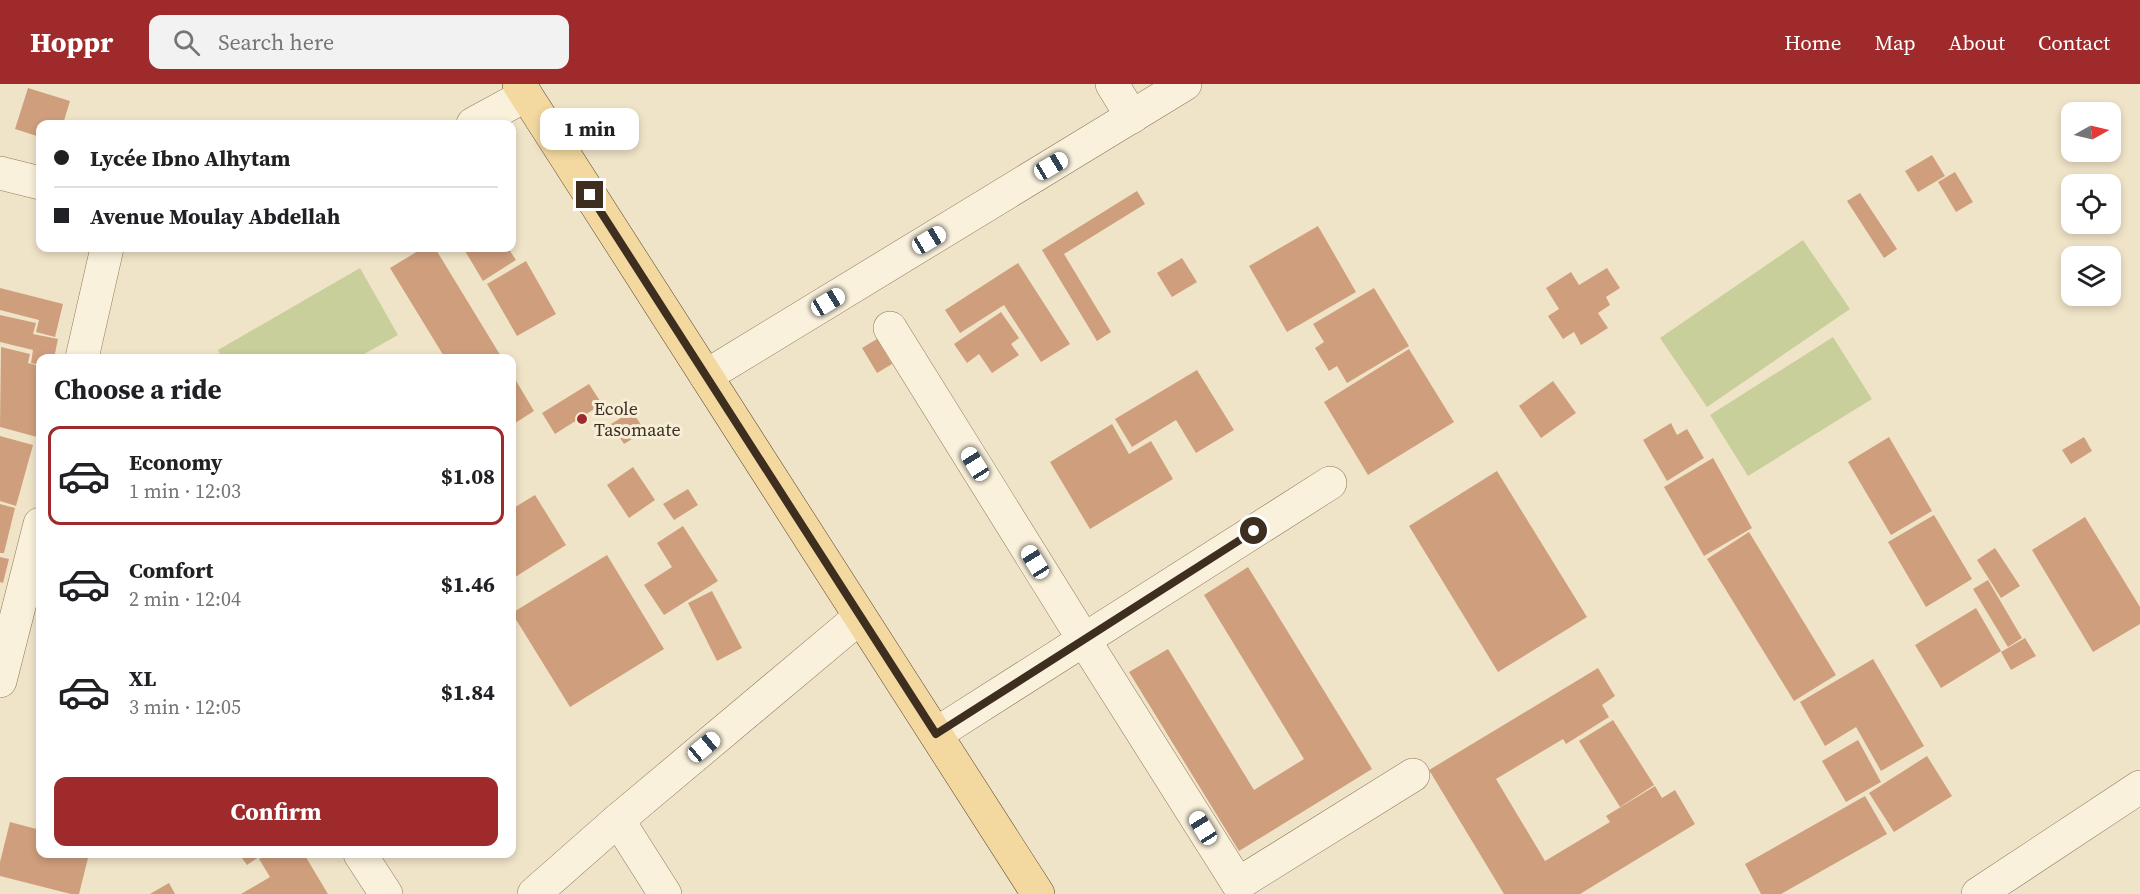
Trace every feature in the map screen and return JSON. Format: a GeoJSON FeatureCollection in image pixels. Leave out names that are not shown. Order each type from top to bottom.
{"type":"FeatureCollection","features":[{"type":"Feature","properties":{"kind":"main road"},"geometry":{"type":"LineString","coordinates":[[522,89],[1038,894]]}},
{"type":"Feature","properties":{"kind":"street"},"geometry":{"type":"LineString","coordinates":[[1112,84],[1132,117]]}},
{"type":"Feature","properties":{"kind":"street"},"geometry":{"type":"LineString","coordinates":[[706,376],[1185,84]]}},
{"type":"Feature","properties":{"kind":"street"},"geometry":{"type":"LineString","coordinates":[[479,120],[522,89]]}},
{"type":"Feature","properties":{"kind":"street"},"geometry":{"type":"LineString","coordinates":[[0,173],[36,182]]}},
{"type":"Feature","properties":{"kind":"street"},"geometry":{"type":"LineString","coordinates":[[83,354],[106,252]]}},
{"type":"Feature","properties":{"kind":"street"},"geometry":{"type":"LineString","coordinates":[[890,328],[1238,884],[1413,774]]}},
{"type":"Feature","properties":{"kind":"street"},"geometry":{"type":"LineString","coordinates":[[936,734],[1330,483]]}},
{"type":"Feature","properties":{"kind":"street"},"geometry":{"type":"LineString","coordinates":[[0,681],[36,540]]}},
{"type":"Feature","properties":{"kind":"street"},"geometry":{"type":"LineString","coordinates":[[534,894],[618,820],[860,617]]}},
{"type":"Feature","properties":{"kind":"street"},"geometry":{"type":"LineString","coordinates":[[1977,894],[2140,788]]}},
{"type":"Feature","properties":{"kind":"street"},"geometry":{"type":"LineString","coordinates":[[618,820],[665,894]]}},
{"type":"Feature","properties":{"kind":"street"},"geometry":{"type":"LineString","coordinates":[[363,858],[386,894]]}},
{"type":"Feature","properties":{"kind":"green space"},"geometry":{"type":"Polygon","coordinates":[[[1803,240],[1850,309],[1707,407],[1660,338],[1803,240]]]}},
{"type":"Feature","properties":{"kind":"green space"},"geometry":{"type":"Polygon","coordinates":[[[360,268],[398,335],[364,354],[220,354],[218,350],[360,268]]]}},
{"type":"Feature","properties":{"kind":"green space"},"geometry":{"type":"Polygon","coordinates":[[[1833,337],[1872,399],[1748,476],[1710,415],[1833,337]]]}},
{"type":"Feature","properties":{"kind":"building"},"geometry":{"type":"Polygon","coordinates":[[[28,88],[70,101],[64,120],[36,120],[36,136],[15,129],[28,88]]]}},
{"type":"Feature","properties":{"kind":"building"},"geometry":{"type":"Polygon","coordinates":[[[1932,155],[1945,176],[1918,192],[1905,171],[1932,155]]]}},
{"type":"Feature","properties":{"kind":"building"},"geometry":{"type":"Polygon","coordinates":[[[1955,172],[1973,202],[1956,212],[1938,182],[1955,172]]]}},
{"type":"Feature","properties":{"kind":"building"},"geometry":{"type":"Polygon","coordinates":[[[1137,191],[1145,204],[1064,254],[1111,332],[1097,341],[1042,250],[1137,191]]]}},
{"type":"Feature","properties":{"kind":"building"},"geometry":{"type":"Polygon","coordinates":[[[1860,193],[1897,249],[1884,258],[1847,201],[1860,193]]]}},
{"type":"Feature","properties":{"kind":"building"},"geometry":{"type":"Polygon","coordinates":[[[1318,226],[1356,292],[1287,332],[1249,266],[1318,226]]]}},
{"type":"Feature","properties":{"kind":"building"},"geometry":{"type":"Polygon","coordinates":[[[416,252],[437,252],[500,354],[443,354],[390,268],[416,252]]]}},
{"type":"Feature","properties":{"kind":"building"},"geometry":{"type":"Polygon","coordinates":[[[466,252],[511,252],[516,260],[483,281],[466,252]]]}},
{"type":"Feature","properties":{"kind":"building"},"geometry":{"type":"Polygon","coordinates":[[[1182,258],[1197,282],[1172,297],[1157,273],[1182,258]]]}},
{"type":"Feature","properties":{"kind":"building"},"geometry":{"type":"Polygon","coordinates":[[[526,261],[556,314],[517,336],[487,284],[526,261]]]}},
{"type":"Feature","properties":{"kind":"building"},"geometry":{"type":"Polygon","coordinates":[[[1018,263],[1070,344],[1041,362],[1004,305],[960,333],[945,310],[1018,263]]]}},
{"type":"Feature","properties":{"kind":"building"},"geometry":{"type":"Polygon","coordinates":[[[1607,268],[1620,288],[1606,297],[1610,305],[1598,313],[1608,328],[1581,345],[1574,332],[1563,339],[1548,316],[1559,309],[1546,288],[1571,272],[1579,285],[1607,268]]]}},
{"type":"Feature","properties":{"kind":"building"},"geometry":{"type":"Polygon","coordinates":[[[0,288],[63,304],[55,337],[36,332],[39,320],[0,310],[0,288]]]}},
{"type":"Feature","properties":{"kind":"building"},"geometry":{"type":"Polygon","coordinates":[[[1374,288],[1409,346],[1347,383],[1337,366],[1329,371],[1315,348],[1324,342],[1313,324],[1374,288]]]}},
{"type":"Feature","properties":{"kind":"building"},"geometry":{"type":"Polygon","coordinates":[[[1001,312],[1019,338],[1011,344],[1019,355],[992,373],[979,354],[967,363],[954,344],[1001,312]]]}},
{"type":"Feature","properties":{"kind":"building"},"geometry":{"type":"Polygon","coordinates":[[[0,315],[36,323],[33,334],[58,339],[55,354],[36,354],[36,364],[31,363],[33,350],[0,342],[0,315]]]}},
{"type":"Feature","properties":{"kind":"building"},"geometry":{"type":"Polygon","coordinates":[[[877,339],[892,364],[877,373],[862,348],[877,339]]]}},
{"type":"Feature","properties":{"kind":"building"},"geometry":{"type":"Polygon","coordinates":[[[1,347],[30,354],[28,363],[36,365],[36,437],[0,427],[1,347]]]}},
{"type":"Feature","properties":{"kind":"building"},"geometry":{"type":"Polygon","coordinates":[[[1409,349],[1454,422],[1368,475],[1324,402],[1409,349]]]}},
{"type":"Feature","properties":{"kind":"building"},"geometry":{"type":"Polygon","coordinates":[[[1197,370],[1234,430],[1196,453],[1176,420],[1132,447],[1115,419],[1197,370]]]}},
{"type":"Feature","properties":{"kind":"building"},"geometry":{"type":"Polygon","coordinates":[[[516,381],[534,411],[516,422],[516,381]]]}},
{"type":"Feature","properties":{"kind":"building"},"geometry":{"type":"Polygon","coordinates":[[[1553,381],[1576,413],[1541,438],[1519,406],[1553,381]]]}},
{"type":"Feature","properties":{"kind":"building"},"geometry":{"type":"Polygon","coordinates":[[[589,384],[602,404],[555,434],[542,413],[589,384]]]}},
{"type":"Feature","properties":{"kind":"building"},"geometry":{"type":"Polygon","coordinates":[[[632,411],[645,431],[624,444],[611,424],[632,411]]]}},
{"type":"Feature","properties":{"kind":"building"},"geometry":{"type":"Polygon","coordinates":[[[1671,423],[1677,435],[1687,429],[1704,458],[1667,481],[1643,440],[1671,423]]]}},
{"type":"Feature","properties":{"kind":"building"},"geometry":{"type":"Polygon","coordinates":[[[1112,424],[1129,454],[1151,441],[1173,479],[1090,529],[1050,462],[1112,424]]]}},
{"type":"Feature","properties":{"kind":"building"},"geometry":{"type":"Polygon","coordinates":[[[0,436],[33,445],[16,506],[0,501],[0,436]]]}},
{"type":"Feature","properties":{"kind":"building"},"geometry":{"type":"Polygon","coordinates":[[[1889,437],[1932,511],[1891,535],[1848,462],[1889,437]]]}},
{"type":"Feature","properties":{"kind":"building"},"geometry":{"type":"Polygon","coordinates":[[[2084,437],[2092,451],[2071,464],[2062,450],[2084,437]]]}},
{"type":"Feature","properties":{"kind":"building"},"geometry":{"type":"Polygon","coordinates":[[[1713,458],[1752,528],[1704,556],[1664,487],[1713,458]]]}},
{"type":"Feature","properties":{"kind":"building"},"geometry":{"type":"Polygon","coordinates":[[[633,467],[655,500],[629,518],[607,485],[633,467]]]}},
{"type":"Feature","properties":{"kind":"building"},"geometry":{"type":"Polygon","coordinates":[[[1497,471],[1587,617],[1498,672],[1409,526],[1497,471]]]}},
{"type":"Feature","properties":{"kind":"building"},"geometry":{"type":"Polygon","coordinates":[[[688,489],[698,505],[674,520],[663,504],[688,489]]]}},
{"type":"Feature","properties":{"kind":"building"},"geometry":{"type":"Polygon","coordinates":[[[535,495],[566,545],[516,576],[516,507],[535,495]]]}},
{"type":"Feature","properties":{"kind":"building"},"geometry":{"type":"Polygon","coordinates":[[[0,504],[15,508],[4,553],[0,553],[0,504]]]}},
{"type":"Feature","properties":{"kind":"building"},"geometry":{"type":"Polygon","coordinates":[[[1934,515],[1972,579],[1926,607],[1888,542],[1934,515]]]}},
{"type":"Feature","properties":{"kind":"building"},"geometry":{"type":"Polygon","coordinates":[[[2085,517],[2140,607],[2140,624],[2093,652],[2032,550],[2085,517]]]}},
{"type":"Feature","properties":{"kind":"building"},"geometry":{"type":"Polygon","coordinates":[[[683,526],[718,581],[664,615],[644,585],[672,567],[657,543],[683,526]]]}},
{"type":"Feature","properties":{"kind":"building"},"geometry":{"type":"Polygon","coordinates":[[[1749,532],[1836,675],[1794,701],[1707,559],[1749,532]]]}},
{"type":"Feature","properties":{"kind":"building"},"geometry":{"type":"Polygon","coordinates":[[[1995,548],[2020,586],[2001,598],[1977,560],[1995,548]]]}},
{"type":"Feature","properties":{"kind":"building"},"geometry":{"type":"Polygon","coordinates":[[[607,555],[664,649],[570,707],[516,619],[516,611],[607,555]]]}},
{"type":"Feature","properties":{"kind":"building"},"geometry":{"type":"Polygon","coordinates":[[[0,557],[9,559],[3,583],[0,582],[0,557]]]}},
{"type":"Feature","properties":{"kind":"building"},"geometry":{"type":"Polygon","coordinates":[[[1248,567],[1372,769],[1239,851],[1129,672],[1168,649],[1254,790],[1304,759],[1204,595],[1248,567]]]}},
{"type":"Feature","properties":{"kind":"building"},"geometry":{"type":"Polygon","coordinates":[[[1988,580],[2022,638],[2008,647],[1973,589],[1988,580]]]}},
{"type":"Feature","properties":{"kind":"building"},"geometry":{"type":"Polygon","coordinates":[[[712,591],[742,648],[717,661],[688,603],[712,591]]]}},
{"type":"Feature","properties":{"kind":"building"},"geometry":{"type":"Polygon","coordinates":[[[1976,608],[2001,651],[1941,688],[1915,645],[1976,608]]]}},
{"type":"Feature","properties":{"kind":"building"},"geometry":{"type":"Polygon","coordinates":[[[2025,638],[2036,656],[2011,670],[2001,652],[2025,638]]]}},
{"type":"Feature","properties":{"kind":"building"},"geometry":{"type":"Polygon","coordinates":[[[1873,659],[1924,746],[1881,771],[1856,727],[1825,746],[1800,702],[1873,659]]]}},
{"type":"Feature","properties":{"kind":"building"},"geometry":{"type":"Polygon","coordinates":[[[1598,668],[1615,696],[1602,705],[1609,717],[1566,744],[1563,739],[1496,779],[1545,861],[1610,822],[1606,816],[1655,786],[1662,798],[1675,790],[1695,824],[1580,894],[1504,894],[1429,770],[1598,668]]]}},
{"type":"Feature","properties":{"kind":"building"},"geometry":{"type":"Polygon","coordinates":[[[1613,720],[1654,785],[1620,807],[1579,741],[1613,720]]]}},
{"type":"Feature","properties":{"kind":"building"},"geometry":{"type":"Polygon","coordinates":[[[1858,740],[1881,782],[1846,802],[1822,761],[1858,740]]]}},
{"type":"Feature","properties":{"kind":"building"},"geometry":{"type":"Polygon","coordinates":[[[1927,756],[1952,796],[1894,832],[1869,793],[1927,756]]]}},
{"type":"Feature","properties":{"kind":"building"},"geometry":{"type":"Polygon","coordinates":[[[1865,796],[1887,834],[1781,894],[1761,894],[1745,864],[1865,796]]]}},
{"type":"Feature","properties":{"kind":"building"},"geometry":{"type":"Polygon","coordinates":[[[10,822],[36,829],[36,858],[88,858],[79,894],[0,876],[0,862],[10,822]]]}},
{"type":"Feature","properties":{"kind":"building"},"geometry":{"type":"Polygon","coordinates":[[[242,858],[257,858],[247,865],[242,858]]]}},
{"type":"Feature","properties":{"kind":"building"},"geometry":{"type":"Polygon","coordinates":[[[306,858],[328,894],[241,894],[270,877],[259,859],[306,858]]]}},
{"type":"Feature","properties":{"kind":"building"},"geometry":{"type":"Polygon","coordinates":[[[169,883],[175,894],[150,894],[169,883]]]}},
{"type":"Feature","properties":{"kind":"place","name":"Ecole Tasomaate"},"geometry":{"type":"Point","coordinates":[582,419]}},
{"type":"Feature","properties":{"kind":"route"},"geometry":{"type":"LineString","coordinates":[[590,195],[936,734],[1254,531]]}}]}
